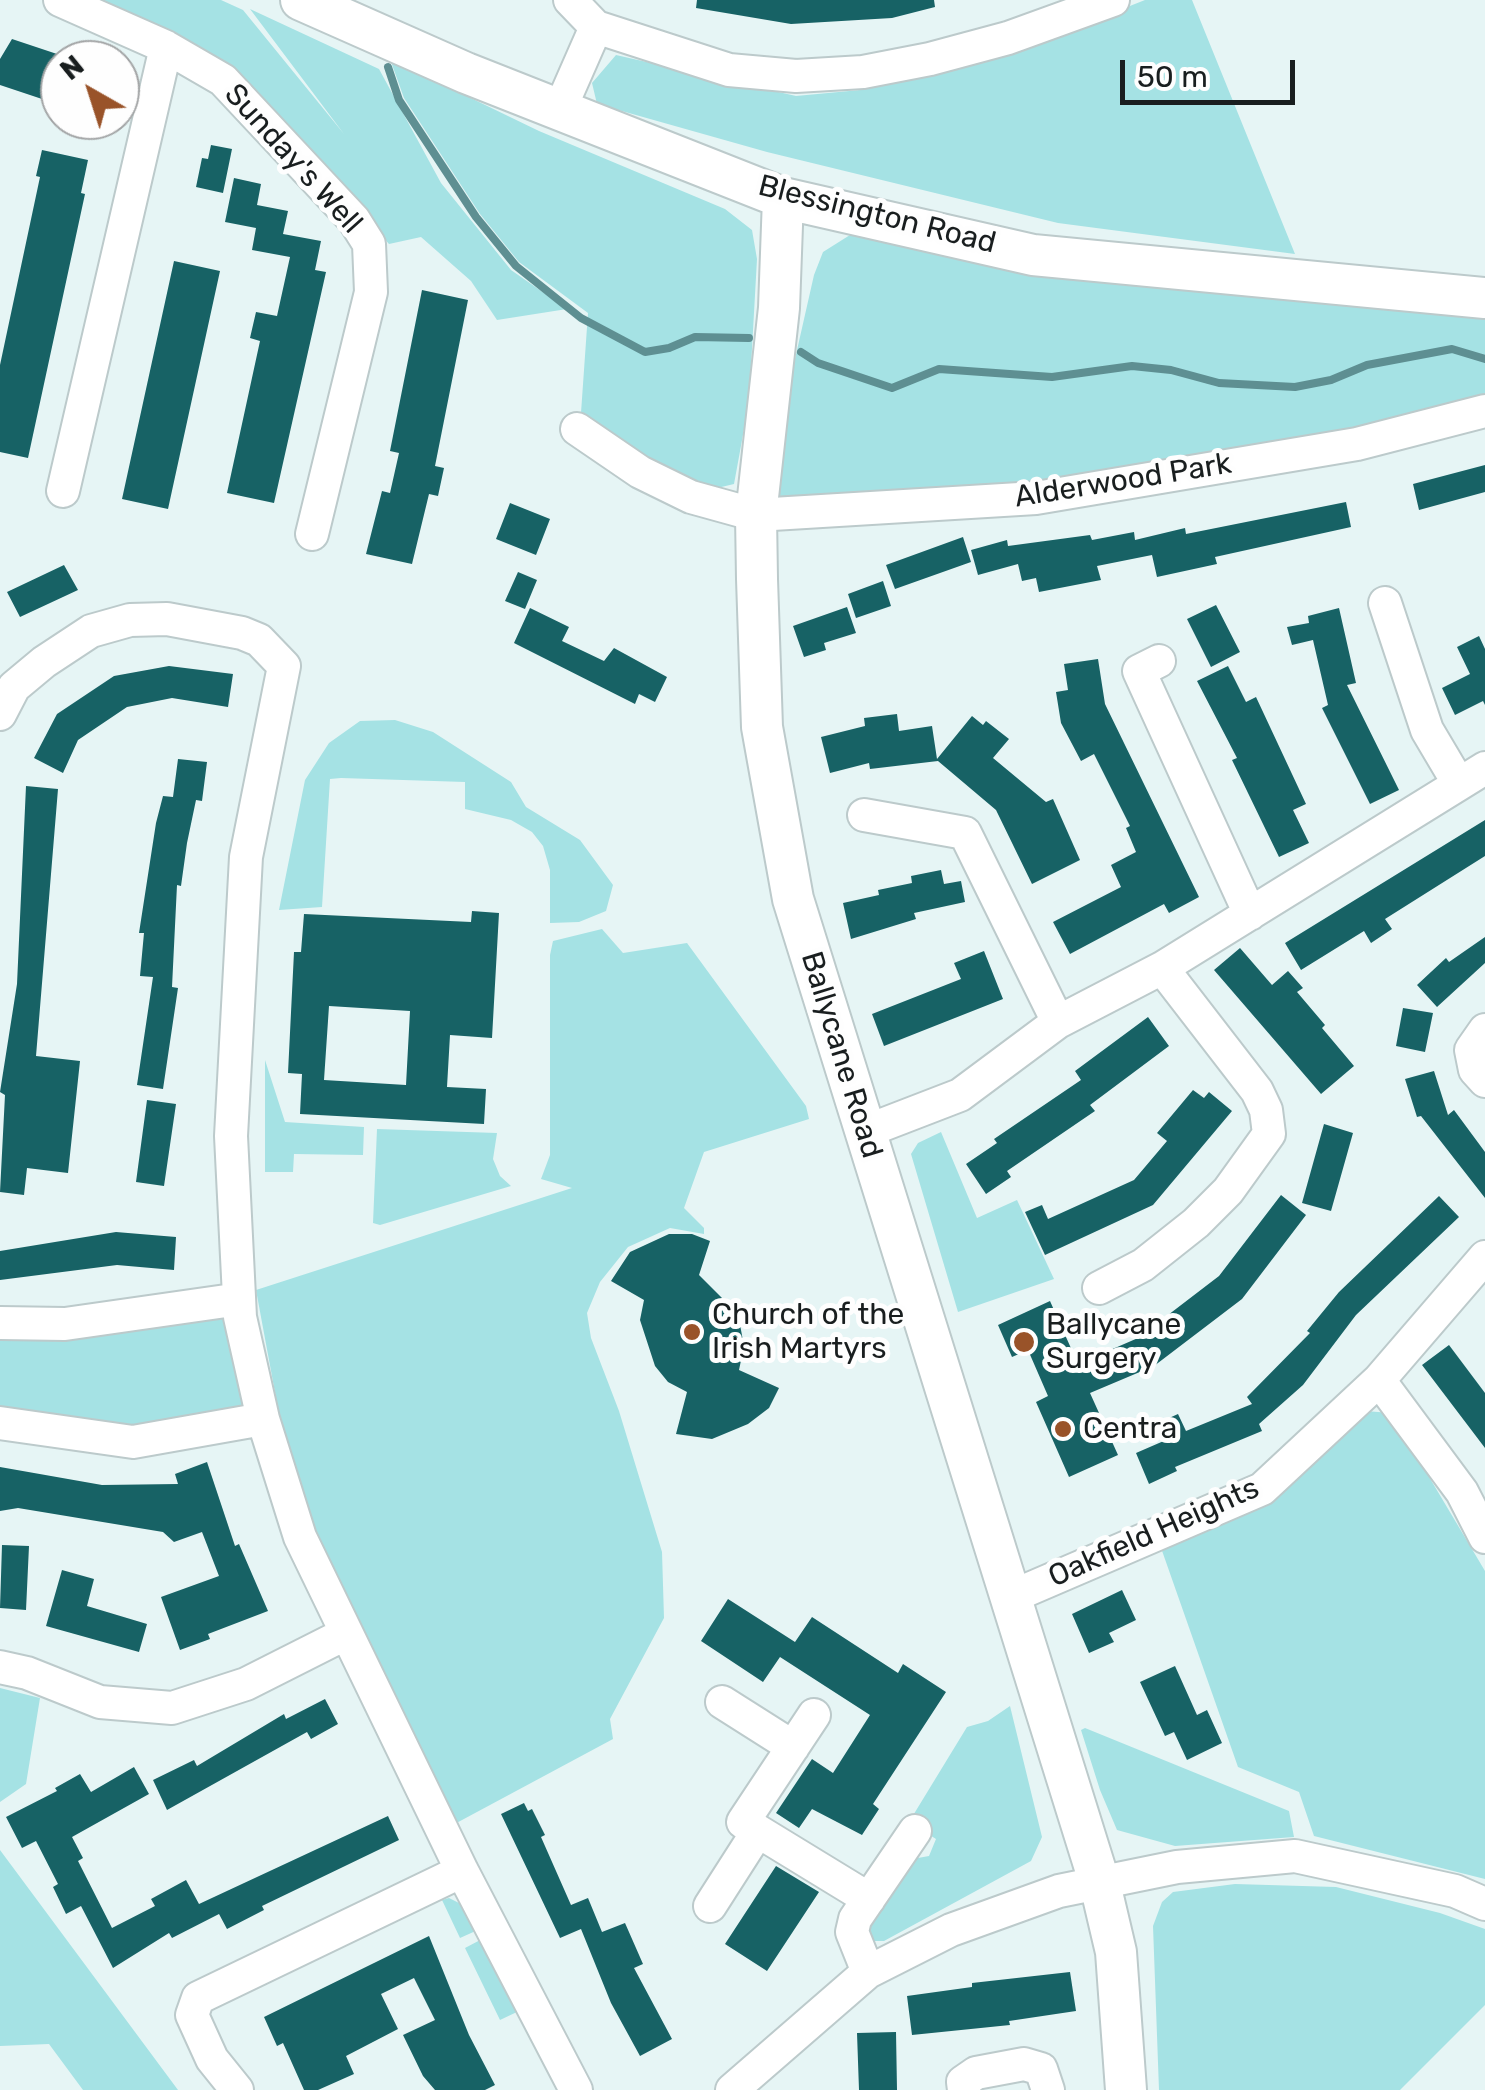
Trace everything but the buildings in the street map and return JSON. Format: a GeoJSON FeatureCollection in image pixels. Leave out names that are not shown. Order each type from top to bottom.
{"type":"FeatureCollection","features":[{"type":"Feature","properties":{"kind":"main road","name":"Blessington Road"},"geometry":{"type":"LineString","coordinates":[[301,0],[783,198],[1034,255],[1485,298]]}},
{"type":"Feature","properties":{"kind":"main road","name":"Ballycane Road"},"geometry":{"type":"LineString","coordinates":[[783,198],[779,308],[756,516],[762,727],[793,900],[1100,1884],[1116,1952],[1126,2090]]}},
{"type":"Feature","properties":{"kind":"street","name":"Sunday's Well"},"geometry":{"type":"LineString","coordinates":[[60,0],[166,48],[224,80],[354,220],[368,244],[370,292],[312,534]]}},
{"type":"Feature","properties":{"kind":"street"},"geometry":{"type":"LineString","coordinates":[[570,0],[596,27],[729,70],[796,76],[863,72],[930,59],[1008,38],[1112,0]]}},
{"type":"Feature","properties":{"kind":"street"},"geometry":{"type":"LineString","coordinates":[[560,109],[596,27]]}},
{"type":"Feature","properties":{"kind":"street"},"geometry":{"type":"LineString","coordinates":[[63,492],[166,48]]}},
{"type":"Feature","properties":{"kind":"street","name":"Alderwood Park"},"geometry":{"type":"LineString","coordinates":[[577,430],[640,472],[691,497],[756,516],[1036,498],[1357,444],[1485,411]]}},
{"type":"Feature","properties":{"kind":"street"},"geometry":{"type":"LineString","coordinates":[[864,1132],[960,1096],[1058,1022],[1162,968],[1472,776],[1427,730],[1385,603]]}},
{"type":"Feature","properties":{"kind":"street"},"geometry":{"type":"LineString","coordinates":[[5,692],[90,631],[130,620],[167,619],[242,634],[259,640],[284,666],[246,858],[231,1136],[239,1304],[263,1419],[300,1537],[462,1871],[576,2090]]}},
{"type":"Feature","properties":{"kind":"street"},"geometry":{"type":"LineString","coordinates":[[1159,661],[1139,671],[1250,914]]}},
{"type":"Feature","properties":{"kind":"street"},"geometry":{"type":"LineString","coordinates":[[864,815],[965,833],[1058,1022]]}},
{"type":"Feature","properties":{"kind":"street"},"geometry":{"type":"LineString","coordinates":[[1099,1288],[1143,1265],[1196,1223],[1228,1190],[1269,1134],[1266,1110],[1257,1091],[1162,968]]}},
{"type":"Feature","properties":{"kind":"street"},"geometry":{"type":"LineString","coordinates":[[1485,1030],[1470,1050],[1475,1070],[1485,1081]]}},
{"type":"Feature","properties":{"kind":"street","name":"Oakfield Heights"},"geometry":{"type":"LineString","coordinates":[[1013,1596],[1262,1489],[1378,1380],[1485,1257]]}},
{"type":"Feature","properties":{"kind":"street"},"geometry":{"type":"LineString","coordinates":[[0,1323],[65,1324],[226,1301],[239,1304]]}},
{"type":"Feature","properties":{"kind":"street"},"geometry":{"type":"LineString","coordinates":[[1378,1380],[1462,1492],[1485,1537]]}},
{"type":"Feature","properties":{"kind":"street"},"geometry":{"type":"LineString","coordinates":[[0,1424],[133,1442],[263,1419]]}},
{"type":"Feature","properties":{"kind":"street"},"geometry":{"type":"LineString","coordinates":[[0,1667],[27,1673],[100,1702],[172,1708],[246,1684],[345,1634]]}},
{"type":"Feature","properties":{"kind":"street"},"geometry":{"type":"LineString","coordinates":[[722,1702],[793,1747]]}},
{"type":"Feature","properties":{"kind":"street"},"geometry":{"type":"LineString","coordinates":[[814,1716],[743,1822],[868,1900]]}},
{"type":"Feature","properties":{"kind":"street"},"geometry":{"type":"LineString","coordinates":[[710,1906],[758,1831]]}},
{"type":"Feature","properties":{"kind":"street"},"geometry":{"type":"LineString","coordinates":[[868,1972],[852,1932],[855,1919],[915,1831]]}},
{"type":"Feature","properties":{"kind":"street"},"geometry":{"type":"LineString","coordinates":[[732,2090],[868,1972],[951,1930],[1059,1892],[1178,1867],[1294,1856],[1455,1891],[1485,1904]]}},
{"type":"Feature","properties":{"kind":"street"},"geometry":{"type":"LineString","coordinates":[[237,2090],[212,2059],[192,2015],[198,1998],[462,1871]]}},
{"type":"Feature","properties":{"kind":"street"},"geometry":{"type":"LineString","coordinates":[[964,2090],[963,2082],[976,2073],[1024,2064],[1041,2069],[1048,2090]]}},
{"type":"Feature","properties":{"kind":"shaded area"},"geometry":{"type":"Polygon","coordinates":[[[97,0],[221,0],[243,10],[344,134],[250,9],[379,69],[441,183],[511,270],[567,309],[497,320],[471,281],[421,237],[389,244],[313,159],[97,0]]]}},
{"type":"Feature","properties":{"kind":"shaded area"},"geometry":{"type":"Polygon","coordinates":[[[1145,0],[1192,0],[1295,254],[1058,223],[767,152],[597,104],[592,83],[616,55],[796,96],[860,90],[933,76],[1011,53],[1145,0]]]}},
{"type":"Feature","properties":{"kind":"shaded area"},"geometry":{"type":"Polygon","coordinates":[[[390,59],[539,131],[725,209],[752,230],[757,259],[749,402],[734,484],[692,494],[580,427],[588,313],[519,262],[480,214],[404,98],[390,59]]]}},
{"type":"Feature","properties":{"kind":"shaded area"},"geometry":{"type":"Polygon","coordinates":[[[850,235],[1485,314],[1485,405],[1035,493],[772,503],[783,412],[814,275],[823,252],[850,235]]]}},
{"type":"Feature","properties":{"kind":"shaded area"},"geometry":{"type":"Polygon","coordinates":[[[395,720],[433,732],[511,782],[526,807],[580,840],[613,885],[606,911],[579,922],[550,923],[550,870],[543,846],[532,832],[511,820],[465,809],[465,782],[341,778],[330,779],[322,907],[279,910],[305,780],[329,743],[360,721],[395,720]]]}},
{"type":"Feature","properties":{"kind":"shaded area"},"geometry":{"type":"Polygon","coordinates":[[[602,929],[623,953],[687,943],[806,1106],[809,1119],[704,1152],[684,1208],[704,1228],[704,1234],[670,1228],[628,1247],[600,1282],[587,1313],[591,1338],[619,1411],[662,1552],[664,1618],[610,1719],[613,1739],[449,1827],[354,1629],[315,1531],[279,1414],[256,1290],[572,1188],[541,1179],[550,1155],[550,955],[553,941],[602,929]]]}},
{"type":"Feature","properties":{"kind":"shaded area"},"geometry":{"type":"Polygon","coordinates":[[[265,1060],[285,1122],[364,1127],[363,1155],[294,1154],[293,1172],[265,1172],[265,1060]]]}},
{"type":"Feature","properties":{"kind":"shaded area"},"geometry":{"type":"Polygon","coordinates":[[[377,1129],[497,1133],[493,1159],[500,1176],[511,1186],[380,1225],[373,1223],[377,1129]]]}},
{"type":"Feature","properties":{"kind":"shaded area"},"geometry":{"type":"Polygon","coordinates":[[[941,1132],[977,1218],[1017,1200],[1054,1279],[958,1312],[911,1154],[918,1143],[941,1132]]]}},
{"type":"Feature","properties":{"kind":"shaded area"},"geometry":{"type":"Polygon","coordinates":[[[227,1313],[248,1412],[134,1432],[0,1414],[0,1335],[227,1313]]]}},
{"type":"Feature","properties":{"kind":"shaded area"},"geometry":{"type":"Polygon","coordinates":[[[1365,1411],[1391,1413],[1485,1571],[1485,1879],[1314,1836],[1299,1792],[1238,1767],[1160,1545],[1365,1411]]]}},
{"type":"Feature","properties":{"kind":"shaded area"},"geometry":{"type":"Polygon","coordinates":[[[0,1688],[40,1698],[26,1784],[0,1802],[0,1688]]]}},
{"type":"Feature","properties":{"kind":"shaded area"},"geometry":{"type":"Polygon","coordinates":[[[1010,1706],[1042,1837],[1031,1861],[884,1941],[870,1941],[866,1919],[907,1860],[929,1856],[936,1839],[909,1822],[967,1727],[988,1721],[1010,1706]]]}},
{"type":"Feature","properties":{"kind":"shaded area"},"geometry":{"type":"Polygon","coordinates":[[[1085,1728],[1289,1811],[1294,1837],[1175,1846],[1117,1830],[1081,1730],[1085,1728]]]}},
{"type":"Feature","properties":{"kind":"shaded area"},"geometry":{"type":"Polygon","coordinates":[[[0,1850],[178,2090],[83,2090],[49,2044],[0,2046],[0,1850]]]}},
{"type":"Feature","properties":{"kind":"shaded area"},"geometry":{"type":"Polygon","coordinates":[[[1235,1884],[1336,1887],[1440,1913],[1485,1929],[1485,2005],[1400,2090],[1159,2090],[1153,1926],[1162,1902],[1173,1892],[1235,1884]]]}},
{"type":"Feature","properties":{"kind":"shaded area"},"geometry":{"type":"Polygon","coordinates":[[[449,1898],[467,1907],[480,1929],[460,1938],[442,1900],[449,1898]]]}},
{"type":"Feature","properties":{"kind":"shaded area"},"geometry":{"type":"Polygon","coordinates":[[[484,1938],[519,2011],[500,2020],[465,1948],[484,1938]]]}},
{"type":"Feature","properties":{"kind":"waterway"},"geometry":{"type":"LineString","coordinates":[[388,67],[399,100],[476,217],[516,266],[581,318],[645,352],[669,348],[695,337],[749,338]]}},
{"type":"Feature","properties":{"kind":"waterway"},"geometry":{"type":"LineString","coordinates":[[801,352],[818,363],[892,388],[939,369],[1052,377],[1132,366],[1171,370],[1219,383],[1295,387],[1331,380],[1367,365],[1452,349],[1485,359]]}},
{"type":"Feature","properties":{"kind":"place","name":"Church of the Irish Martyrs"},"geometry":{"type":"Point","coordinates":[692,1332]}},
{"type":"Feature","properties":{"kind":"place","name":"Ballycane Surgery"},"geometry":{"type":"Point","coordinates":[1024,1342]}},
{"type":"Feature","properties":{"kind":"place","name":"Centra"},"geometry":{"type":"Point","coordinates":[1063,1429]}}]}
